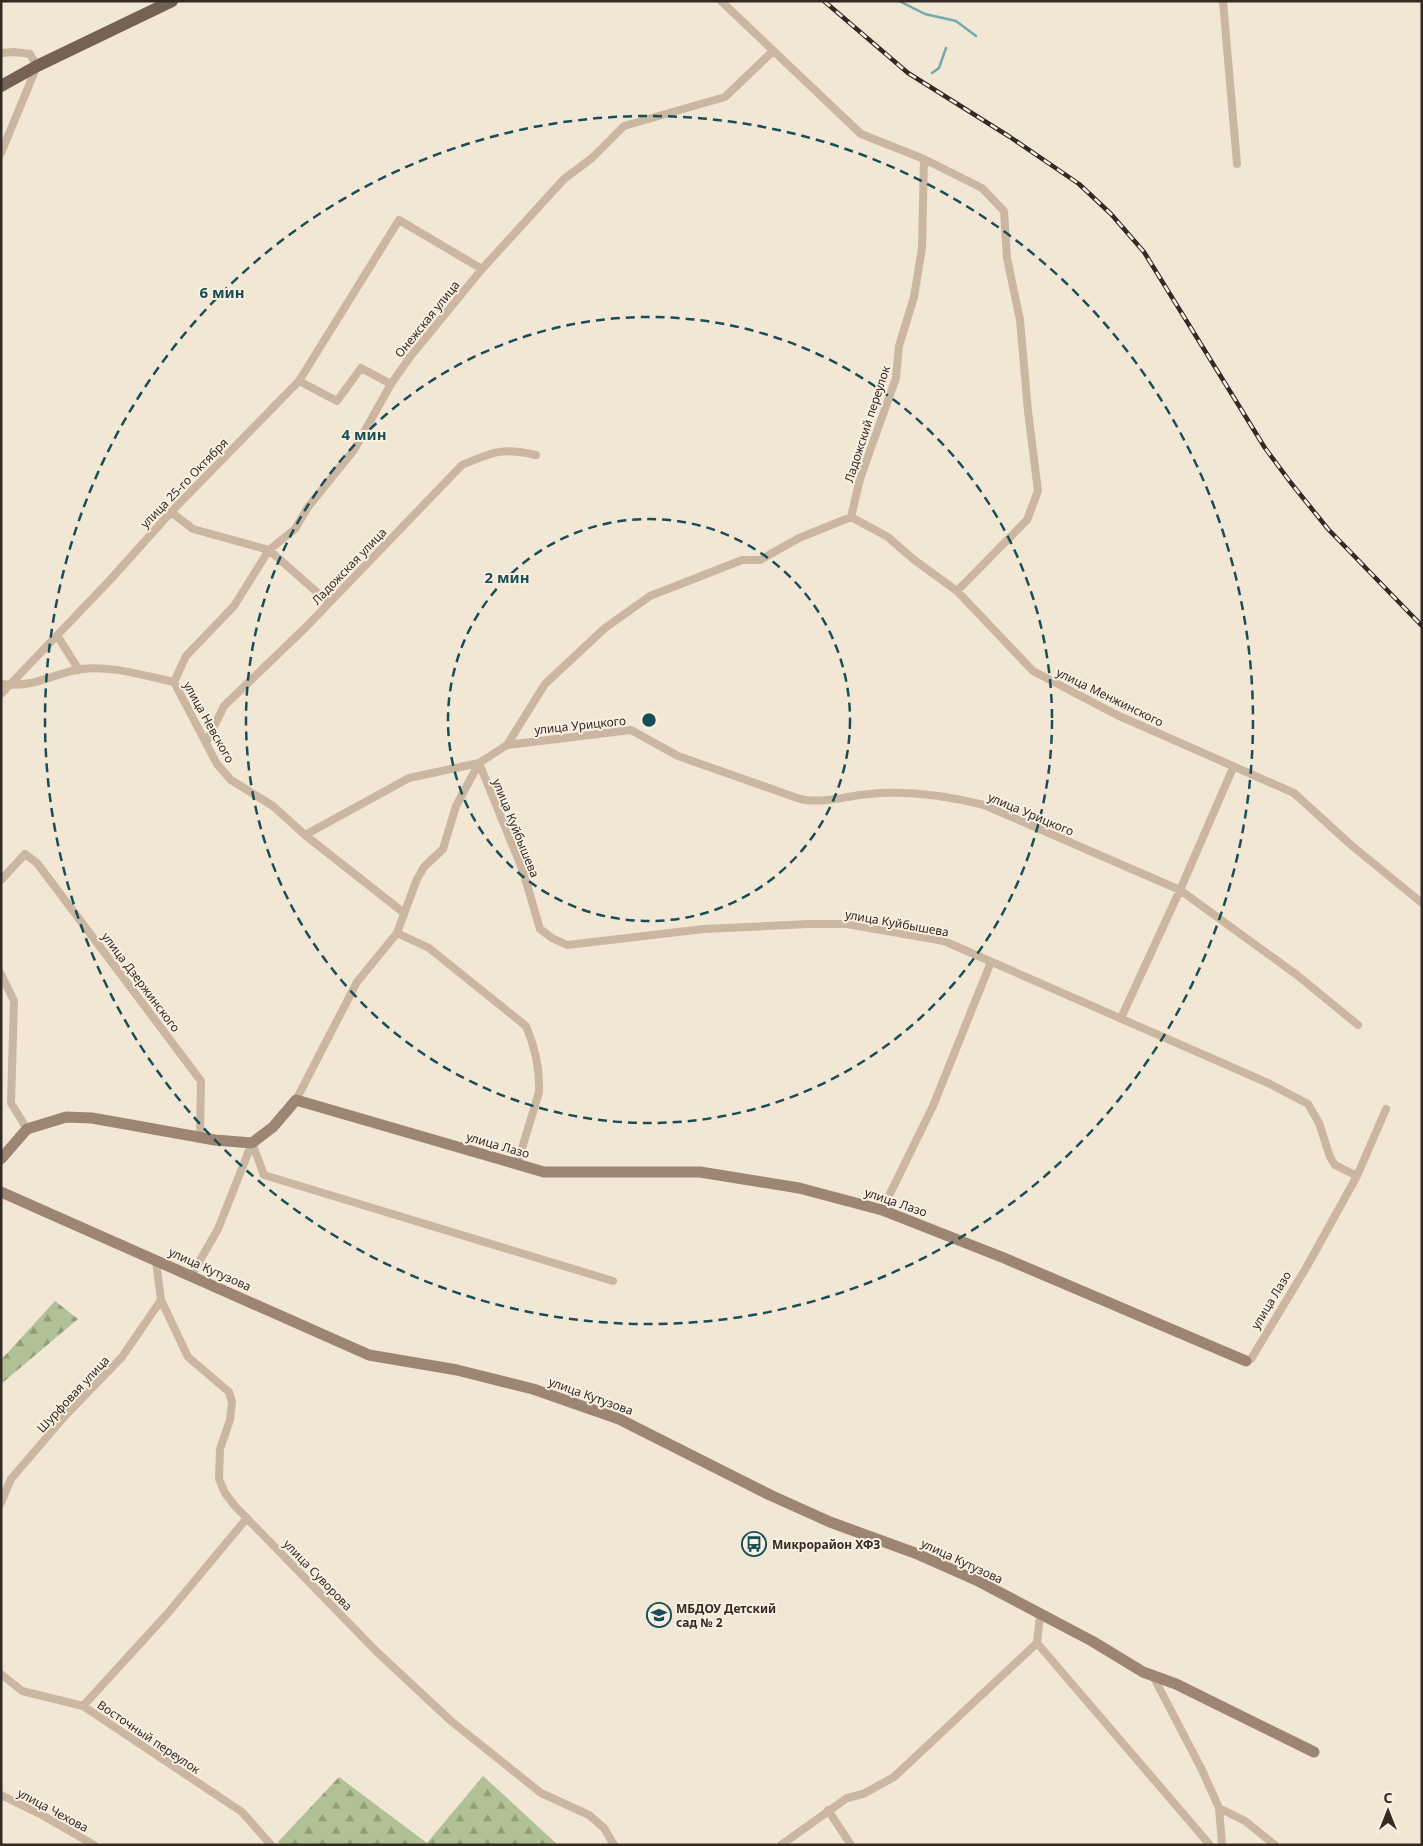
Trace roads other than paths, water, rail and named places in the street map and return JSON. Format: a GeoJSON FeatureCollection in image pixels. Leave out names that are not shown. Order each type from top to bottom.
{"type":"FeatureCollection","features":[{"type":"Feature","properties":{"kind":"main road"},"geometry":{"type":"LineString","coordinates":[[1,86],[172,1]]}},
{"type":"Feature","properties":{"kind":"street"},"geometry":{"type":"LineString","coordinates":[[721,1],[772,52],[860,134],[924,159],[982,188],[1004,211],[1007,258],[1020,320],[1028,411],[1038,491],[1027,520],[957,591]]}},
{"type":"Feature","properties":{"kind":"street"},"geometry":{"type":"LineString","coordinates":[[1223,1],[1237,164]]}},
{"type":"Feature","properties":{"kind":"street"},"geometry":{"type":"LineString","coordinates":[[1,54],[14,52],[30,54],[38,66],[1,154]]}},
{"type":"Feature","properties":{"kind":"street","name":"Онежская улица"},"geometry":{"type":"LineString","coordinates":[[174,682],[186,656],[234,606],[269,550],[295,529],[308,507],[354,450],[390,384],[482,269],[564,179],[592,158],[624,126],[725,96],[772,52]]}},
{"type":"Feature","properties":{"kind":"street","name":"Ладожский переулок"},"geometry":{"type":"LineString","coordinates":[[851,518],[860,479],[894,385],[899,366],[899,346],[914,297],[922,248],[924,159]]}},
{"type":"Feature","properties":{"kind":"street","name":"улица 25-го Октября"},"geometry":{"type":"LineString","coordinates":[[1,694],[58,637],[171,512],[299,381],[399,220],[482,269]]}},
{"type":"Feature","properties":{"kind":"street"},"geometry":{"type":"LineString","coordinates":[[299,381],[337,401],[361,368],[390,384]]}},
{"type":"Feature","properties":{"kind":"street","name":"Ладожская улица"},"geometry":{"type":"LineString","coordinates":[[206,743],[224,706],[307,626],[328,602],[462,465],[491,453],[513,449],[536,455]]}},
{"type":"Feature","properties":{"kind":"street"},"geometry":{"type":"LineString","coordinates":[[171,512],[193,529],[269,550],[328,602]]}},
{"type":"Feature","properties":{"kind":"street"},"geometry":{"type":"LineString","coordinates":[[305,835],[409,778],[480,762],[507,745],[545,684],[605,628],[650,596],[742,560],[760,560],[799,538],[851,518]]}},
{"type":"Feature","properties":{"kind":"street","name":"улица Менжинского"},"geometry":{"type":"LineString","coordinates":[[851,518],[888,537],[913,559],[957,591],[1032,671],[1116,715],[1233,768],[1294,793],[1351,845],[1422,903]]}},
{"type":"Feature","properties":{"kind":"street"},"geometry":{"type":"LineString","coordinates":[[58,637],[79,670]]}},
{"type":"Feature","properties":{"kind":"street","name":"улица Невского"},"geometry":{"type":"LineString","coordinates":[[1,684],[35,684],[79,670],[102,667],[174,682],[217,764],[231,780],[273,806],[305,835],[404,913]]}},
{"type":"Feature","properties":{"kind":"street","name":"улица Урицкого"},"geometry":{"type":"LineString","coordinates":[[507,745],[631,730],[678,756],[800,800],[820,801],[870,794],[897,793],[954,798],[984,805],[1180,890],[1297,975],[1358,1025]]}},
{"type":"Feature","properties":{"kind":"street"},"geometry":{"type":"LineString","coordinates":[[191,1276],[218,1229],[252,1143],[273,1127],[296,1100],[357,982],[398,933],[404,913],[424,867],[443,849],[456,806],[480,762]]}},
{"type":"Feature","properties":{"kind":"street","name":"улица Куйбышева"},"geometry":{"type":"LineString","coordinates":[[480,762],[523,870],[540,929],[552,938],[567,945],[704,929],[847,924],[944,941],[1268,1083],[1308,1104],[1319,1123],[1330,1157],[1335,1165],[1357,1176]]}},
{"type":"Feature","properties":{"kind":"street"},"geometry":{"type":"LineString","coordinates":[[1121,1018],[1180,890],[1233,768]]}},
{"type":"Feature","properties":{"kind":"street","name":"улица Дзержинского"},"geometry":{"type":"LineString","coordinates":[[1,880],[26,854],[37,863],[201,1081],[200,1137]]}},
{"type":"Feature","properties":{"kind":"street"},"geometry":{"type":"LineString","coordinates":[[398,933],[429,948],[526,1026],[534,1044],[540,1081],[539,1092],[517,1165]]}},
{"type":"Feature","properties":{"kind":"street"},"geometry":{"type":"LineString","coordinates":[[882,1210],[934,1106],[991,962]]}},
{"type":"Feature","properties":{"kind":"street"},"geometry":{"type":"LineString","coordinates":[[1,974],[14,1001],[11,1103],[27,1130]]}},
{"type":"Feature","properties":{"kind":"street","name":"улица Лазо"},"geometry":{"type":"LineString","coordinates":[[296,1100],[544,1172],[700,1172],[799,1188],[882,1210],[1004,1258],[1246,1361],[1251,1359],[1306,1268],[1357,1176],[1386,1109]]}},
{"type":"Feature","properties":{"kind":"street"},"geometry":{"type":"LineString","coordinates":[[1,1160],[27,1130],[66,1117],[92,1118],[200,1137],[252,1143]]}},
{"type":"Feature","properties":{"kind":"street"},"geometry":{"type":"LineString","coordinates":[[252,1143],[264,1175],[613,1280]]}},
{"type":"Feature","properties":{"kind":"street","name":"улица Кутузова"},"geometry":{"type":"LineString","coordinates":[[1,1192],[369,1355],[457,1370],[533,1389],[619,1419],[770,1495],[830,1522],[915,1553],[976,1580],[1040,1616],[1092,1641],[1153,1676],[1176,1684],[1314,1752]]}},
{"type":"Feature","properties":{"kind":"street","name":"улица Суворова"},"geometry":{"type":"LineString","coordinates":[[156,1261],[161,1300],[188,1357],[229,1392],[232,1402],[230,1420],[220,1449],[219,1480],[225,1494],[376,1651],[451,1721],[541,1792],[589,1815],[604,1828],[614,1845]]}},
{"type":"Feature","properties":{"kind":"street","name":"Шурфовая улица"},"geometry":{"type":"LineString","coordinates":[[1,1503],[11,1480],[65,1416],[122,1358],[161,1300]]}},
{"type":"Feature","properties":{"kind":"street"},"geometry":{"type":"LineString","coordinates":[[83,1706],[168,1612],[247,1518]]}},
{"type":"Feature","properties":{"kind":"street"},"geometry":{"type":"LineString","coordinates":[[781,1845],[847,1798],[863,1794],[894,1777],[1037,1643],[1040,1616]]}},
{"type":"Feature","properties":{"kind":"street"},"geometry":{"type":"LineString","coordinates":[[1037,1643],[1210,1845]]}},
{"type":"Feature","properties":{"kind":"street","name":"Восточный переулок"},"geometry":{"type":"LineString","coordinates":[[1,1674],[22,1690],[83,1706],[242,1812],[271,1845]]}},
{"type":"Feature","properties":{"kind":"street"},"geometry":{"type":"LineString","coordinates":[[1153,1676],[1202,1770],[1219,1808],[1222,1845]]}},
{"type":"Feature","properties":{"kind":"street","name":"улица Чехова"},"geometry":{"type":"LineString","coordinates":[[1,1795],[42,1815],[94,1845]]}},
{"type":"Feature","properties":{"kind":"street"},"geometry":{"type":"LineString","coordinates":[[1219,1808],[1245,1821],[1274,1845]]}},
{"type":"Feature","properties":{"kind":"street"},"geometry":{"type":"LineString","coordinates":[[828,1810],[851,1845]]}},
{"type":"Feature","properties":{"kind":"waterway"},"geometry":{"type":"LineString","coordinates":[[899,1],[925,14],[956,21],[976,36]]}},
{"type":"Feature","properties":{"kind":"waterway"},"geometry":{"type":"LineString","coordinates":[[932,73],[939,68],[946,48]]}},
{"type":"Feature","properties":{"kind":"railway"},"geometry":{"type":"LineString","coordinates":[[824,1],[908,73],[1010,137],[1079,184],[1111,214],[1144,252],[1265,448],[1291,483],[1328,529],[1422,626]]}},
{"type":"Feature","properties":{"kind":"place","name":"Микрорайон ХФЗ"},"geometry":{"type":"Point","coordinates":[754,1544]}},
{"type":"Feature","properties":{"kind":"place","name":"МБДОУ Детский сад № 2"},"geometry":{"type":"Point","coordinates":[659,1615]}}]}
